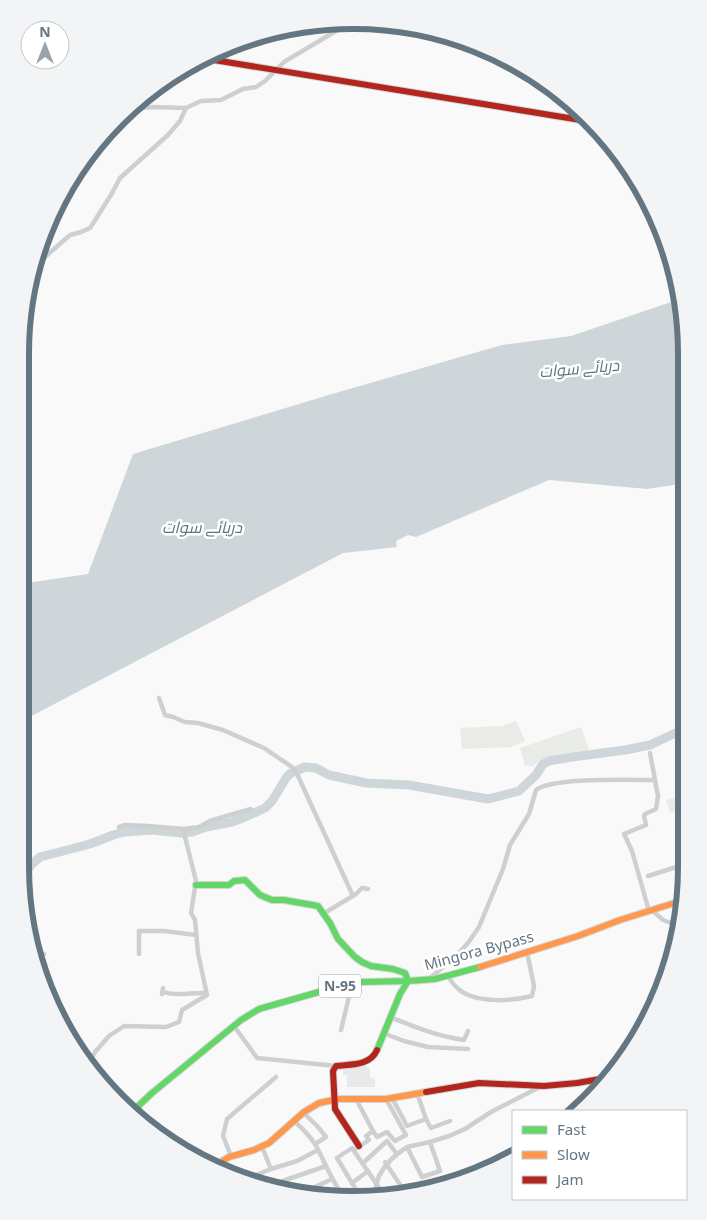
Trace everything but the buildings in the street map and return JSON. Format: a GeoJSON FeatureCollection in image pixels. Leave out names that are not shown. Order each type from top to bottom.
{"type":"FeatureCollection","features":[{"type":"Feature","properties":{"kind":"main road"},"geometry":{"type":"LineString","coordinates":[[214,60],[579,120]]}},
{"type":"Feature","properties":{"kind":"main road"},"geometry":{"type":"LineString","coordinates":[[196,885],[229,884],[234,881],[245,880],[260,895],[272,900],[284,900],[318,906],[338,939],[355,957],[371,966],[405,973],[408,981],[400,994],[376,1053],[364,1063],[336,1066],[333,1071],[335,1109],[356,1148]]}},
{"type":"Feature","properties":{"kind":"main road","name":"Mingora Bypass"},"geometry":{"type":"LineString","coordinates":[[136,1108],[152,1093],[241,1020],[274,1004],[362,982],[427,980],[448,976],[578,936],[676,902]]}},
{"type":"Feature","properties":{"kind":"main road"},"geometry":{"type":"LineString","coordinates":[[220,1163],[231,1156],[262,1147],[273,1140],[311,1107],[324,1101],[389,1098],[479,1084],[544,1086],[599,1079]]}},
{"type":"Feature","properties":{"kind":"street"},"geometry":{"type":"LineString","coordinates":[[140,108],[186,108],[201,101],[221,100],[265,81],[284,62],[341,29]]}},
{"type":"Feature","properties":{"kind":"street"},"geometry":{"type":"LineString","coordinates":[[44,257],[70,235],[90,228],[120,178],[168,135],[180,121],[186,108]]}},
{"type":"Feature","properties":{"kind":"street"},"geometry":{"type":"LineString","coordinates":[[159,698],[165,715],[173,716],[185,722],[198,723],[224,730],[264,748],[292,767],[298,776],[353,896]]}},
{"type":"Feature","properties":{"kind":"street"},"geometry":{"type":"LineString","coordinates":[[650,753],[658,796],[656,808],[645,814],[646,826],[624,834],[632,851],[650,910],[673,924]]}},
{"type":"Feature","properties":{"kind":"street"},"geometry":{"type":"LineString","coordinates":[[427,980],[456,956],[468,943],[478,927],[503,869],[510,845],[529,814],[536,790],[552,784],[576,781],[655,780]]}},
{"type":"Feature","properties":{"kind":"street"},"geometry":{"type":"LineString","coordinates":[[119,827],[125,825],[184,829],[199,827],[217,819],[252,809]]}},
{"type":"Feature","properties":{"kind":"street"},"geometry":{"type":"LineString","coordinates":[[92,1059],[95,1052],[109,1036],[124,1026],[166,1027],[178,1022],[182,1010],[207,995],[198,953],[195,920],[191,913],[196,885],[184,829]]}},
{"type":"Feature","properties":{"kind":"street"},"geometry":{"type":"LineString","coordinates":[[648,876],[678,867]]}},
{"type":"Feature","properties":{"kind":"street"},"geometry":{"type":"LineString","coordinates":[[323,914],[353,896],[362,888],[368,889]]}},
{"type":"Feature","properties":{"kind":"street"},"geometry":{"type":"LineString","coordinates":[[139,954],[139,931],[164,931],[196,935]]}},
{"type":"Feature","properties":{"kind":"street"},"geometry":{"type":"LineString","coordinates":[[448,976],[455,987],[465,994],[480,998],[508,1000],[532,996],[534,986],[527,952]]}},
{"type":"Feature","properties":{"kind":"street"},"geometry":{"type":"LineString","coordinates":[[341,1030],[352,984]]}},
{"type":"Feature","properties":{"kind":"street"},"geometry":{"type":"LineString","coordinates":[[163,988],[162,994],[164,992],[180,995],[198,992],[205,993]]}},
{"type":"Feature","properties":{"kind":"street"},"geometry":{"type":"LineString","coordinates":[[390,1017],[422,1030],[449,1038],[464,1040],[468,1030]]}},
{"type":"Feature","properties":{"kind":"street"},"geometry":{"type":"LineString","coordinates":[[234,1026],[257,1058],[336,1066]]}},
{"type":"Feature","properties":{"kind":"street"},"geometry":{"type":"LineString","coordinates":[[383,1033],[428,1047],[468,1049]]}},
{"type":"Feature","properties":{"kind":"street"},"geometry":{"type":"LineString","coordinates":[[231,1156],[223,1136],[227,1119],[276,1077]]}},
{"type":"Feature","properties":{"kind":"street"},"geometry":{"type":"LineString","coordinates":[[375,1191],[379,1177],[386,1163],[407,1147],[430,1142],[465,1129],[491,1112],[544,1086]]}},
{"type":"Feature","properties":{"kind":"street"},"geometry":{"type":"LineString","coordinates":[[417,1093],[431,1128],[450,1121]]}},
{"type":"Feature","properties":{"kind":"street"},"geometry":{"type":"LineString","coordinates":[[389,1098],[407,1126],[426,1119]]}},
{"type":"Feature","properties":{"kind":"street"},"geometry":{"type":"LineString","coordinates":[[356,1099],[377,1137],[387,1132],[394,1141],[406,1135],[389,1098]]}},
{"type":"Feature","properties":{"kind":"street"},"geometry":{"type":"LineString","coordinates":[[304,1113],[326,1138],[314,1144]]}},
{"type":"Feature","properties":{"kind":"street"},"geometry":{"type":"LineString","coordinates":[[294,1121],[306,1132],[318,1150],[339,1191]]}},
{"type":"Feature","properties":{"kind":"street"},"geometry":{"type":"LineString","coordinates":[[359,1191],[352,1183],[337,1158],[369,1140],[366,1136],[373,1131]]}},
{"type":"Feature","properties":{"kind":"street"},"geometry":{"type":"LineString","coordinates":[[363,1163],[388,1141],[397,1154]]}},
{"type":"Feature","properties":{"kind":"street"},"geometry":{"type":"LineString","coordinates":[[407,1147],[422,1177],[440,1171],[430,1142]]}},
{"type":"Feature","properties":{"kind":"street"},"geometry":{"type":"LineString","coordinates":[[262,1147],[271,1169]]}},
{"type":"Feature","properties":{"kind":"street"},"geometry":{"type":"LineString","coordinates":[[356,1148],[368,1172],[381,1190]]}},
{"type":"Feature","properties":{"kind":"street"},"geometry":{"type":"LineString","coordinates":[[254,1176],[318,1150]]}},
{"type":"Feature","properties":{"kind":"street"},"geometry":{"type":"LineString","coordinates":[[386,1163],[402,1187]]}},
{"type":"Feature","properties":{"kind":"street"},"geometry":{"type":"LineString","coordinates":[[280,1183],[326,1166]]}},
{"type":"Feature","properties":{"kind":"street"},"geometry":{"type":"LineString","coordinates":[[352,1183],[368,1172]]}},
{"type":"Feature","properties":{"kind":"street"},"geometry":{"type":"LineString","coordinates":[[312,1188],[332,1179]]}},
{"type":"Feature","properties":{"kind":"shaded area"},"geometry":{"type":"Polygon","coordinates":[[[516,721],[525,741],[511,747],[462,749],[460,728],[502,726],[516,721]]]}},
{"type":"Feature","properties":{"kind":"shaded area"},"geometry":{"type":"Polygon","coordinates":[[[581,727],[589,750],[561,754],[542,759],[533,766],[525,766],[520,748],[581,727]]]}},
{"type":"Feature","properties":{"kind":"shaded area"},"geometry":{"type":"Polygon","coordinates":[[[678,797],[678,811],[670,813],[666,800],[678,797]]]}},
{"type":"Feature","properties":{"kind":"shaded area"},"geometry":{"type":"Polygon","coordinates":[[[366,1066],[370,1069],[370,1077],[375,1080],[375,1087],[347,1087],[347,1075],[343,1075],[343,1068],[366,1066]]]}},
{"type":"Feature","properties":{"kind":"water","name":"دریائے سوات"},"geometry":{"type":"Polygon","coordinates":[[[674,301],[678,332],[678,484],[647,489],[549,480],[416,537],[408,535],[396,541],[397,547],[343,553],[29,717],[29,583],[88,574],[133,454],[502,345],[571,336],[674,301]]]}},
{"type":"Feature","properties":{"kind":"waterway"},"geometry":{"type":"LineString","coordinates":[[29,868],[40,857],[90,844],[124,832],[152,830],[181,833],[192,832],[243,818],[265,808],[272,801],[286,778],[291,773],[305,767],[316,768],[329,775],[366,783],[409,785],[488,799],[519,791],[536,775],[543,764],[549,761],[650,745],[678,732]]}},
{"type":"Feature","properties":{"kind":"traffic: fast"},"geometry":{"type":"LineString","coordinates":[[196,885],[229,885],[234,881],[245,880],[260,895],[272,900],[284,900],[318,906],[338,939],[355,957],[371,966],[405,973],[408,981],[400,994],[377,1050]]}},
{"type":"Feature","properties":{"kind":"traffic: fast"},"geometry":{"type":"LineString","coordinates":[[136,1108],[241,1020],[259,1009],[340,986],[362,982],[435,979],[480,967]]}},
{"type":"Feature","properties":{"kind":"traffic: slow"},"geometry":{"type":"LineString","coordinates":[[480,967],[676,903]]}},
{"type":"Feature","properties":{"kind":"traffic: slow"},"geometry":{"type":"LineString","coordinates":[[220,1163],[229,1157],[254,1150],[269,1143],[304,1112],[319,1103],[338,1099],[386,1099],[426,1092]]}},
{"type":"Feature","properties":{"kind":"traffic: jam"},"geometry":{"type":"LineString","coordinates":[[214,60],[579,120]]}},
{"type":"Feature","properties":{"kind":"traffic: jam"},"geometry":{"type":"LineString","coordinates":[[359,1146],[335,1109],[333,1071],[336,1066],[365,1062],[377,1050]]}},
{"type":"Feature","properties":{"kind":"traffic: jam"},"geometry":{"type":"LineString","coordinates":[[426,1092],[479,1083],[544,1086],[599,1079]]}}]}
